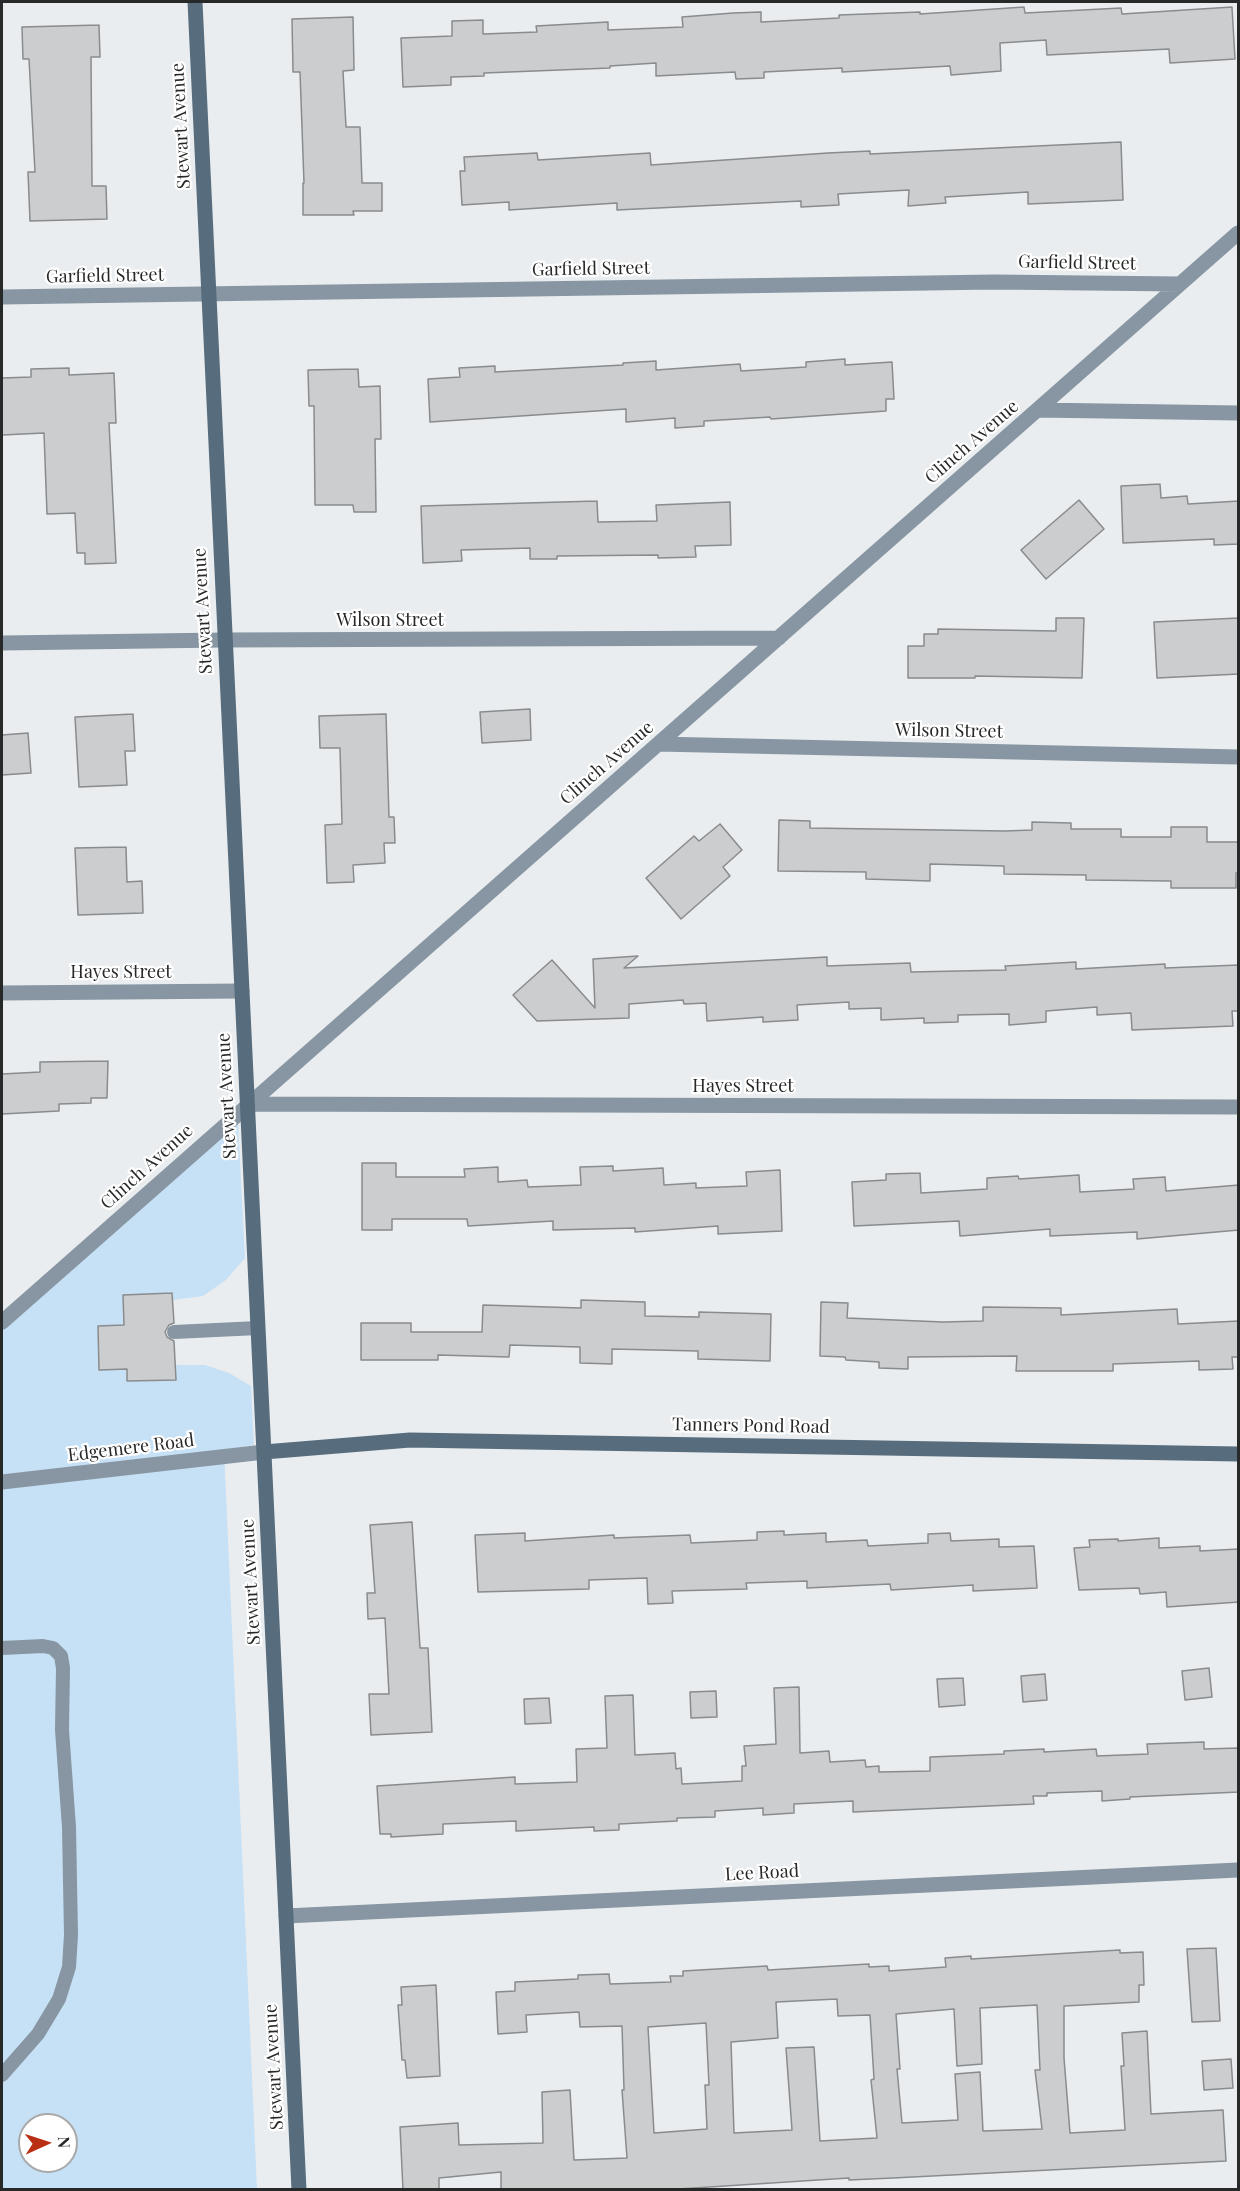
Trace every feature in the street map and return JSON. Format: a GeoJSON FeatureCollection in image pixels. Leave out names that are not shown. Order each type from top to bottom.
{"type":"FeatureCollection","features":[{"type":"Feature","properties":{"kind":"main road","name":"Stewart Avenue"},"geometry":{"type":"LineString","coordinates":[[195,2],[299,2190]]}},
{"type":"Feature","properties":{"kind":"main road","name":"Tanners Pond Road"},"geometry":{"type":"LineString","coordinates":[[264,1452],[411,1440],[1239,1454]]}},
{"type":"Feature","properties":{"kind":"street","name":"Clinch Avenue"},"geometry":{"type":"LineString","coordinates":[[2,1322],[1239,233]]}},
{"type":"Feature","properties":{"kind":"street","name":"Garfield Street"},"geometry":{"type":"LineString","coordinates":[[2,297],[994,282],[1180,284]]}},
{"type":"Feature","properties":{"kind":"street"},"geometry":{"type":"LineString","coordinates":[[1037,410],[1239,413]]}},
{"type":"Feature","properties":{"kind":"street","name":"Wilson Street"},"geometry":{"type":"LineString","coordinates":[[2,643],[779,638]]}},
{"type":"Feature","properties":{"kind":"street","name":"Wilson Street"},"geometry":{"type":"LineString","coordinates":[[658,744],[1239,756]]}},
{"type":"Feature","properties":{"kind":"street","name":"Hayes Street"},"geometry":{"type":"LineString","coordinates":[[2,993],[242,991]]}},
{"type":"Feature","properties":{"kind":"street","name":"Hayes Street"},"geometry":{"type":"LineString","coordinates":[[247,1104],[1239,1107]]}},
{"type":"Feature","properties":{"kind":"street","name":"Edgemere Road"},"geometry":{"type":"LineString","coordinates":[[2,1482],[264,1452]]}},
{"type":"Feature","properties":{"kind":"street","name":"Lee Road"},"geometry":{"type":"LineString","coordinates":[[286,1916],[1239,1870]]}},
{"type":"Feature","properties":{"kind":"lane"},"geometry":{"type":"LineString","coordinates":[[174,1332],[258,1328]]}},
{"type":"Feature","properties":{"kind":"lane"},"geometry":{"type":"LineString","coordinates":[[2,1648],[42,1646],[53,1648],[61,1656],[63,1668],[62,1730],[69,1827],[71,1935],[69,1967],[59,1999],[38,2034],[2,2075]]}},
{"type":"Feature","properties":{"kind":"shaded area"},"geometry":{"type":"Polygon","coordinates":[[[238,1123],[245,1258],[226,1280],[203,1296],[173,1300],[172,1293],[123,1295],[124,1325],[98,1326],[99,1370],[127,1369],[127,1381],[175,1380],[175,1365],[205,1365],[229,1373],[251,1386],[254,1445],[224,1450],[257,2189],[2,2189],[2,1330],[238,1123]]]}},
{"type":"Feature","properties":{"kind":"building"},"geometry":{"type":"Polygon","coordinates":[[[1024,7],[1025,13],[1121,8],[1122,14],[1232,7],[1235,59],[1170,63],[1169,49],[1047,55],[1046,40],[1000,43],[1001,71],[951,75],[950,66],[842,72],[842,68],[764,72],[764,78],[736,79],[735,72],[656,76],[656,63],[610,66],[610,68],[484,73],[484,76],[451,77],[451,85],[403,87],[401,38],[452,36],[452,21],[483,20],[483,34],[537,32],[536,26],[608,22],[608,30],[683,27],[682,17],[733,13],[761,12],[761,22],[839,18],[839,15],[920,12],[920,14],[1024,7]]]}},
{"type":"Feature","properties":{"kind":"building"},"geometry":{"type":"Polygon","coordinates":[[[353,17],[354,70],[343,71],[346,127],[360,127],[362,183],[382,183],[382,211],[353,211],[354,215],[303,215],[300,72],[293,72],[292,19],[353,17]]]}},
{"type":"Feature","properties":{"kind":"building"},"geometry":{"type":"Polygon","coordinates":[[[99,25],[100,57],[91,57],[92,186],[106,186],[107,219],[30,221],[28,172],[35,172],[29,59],[23,59],[22,27],[99,25]]]}},
{"type":"Feature","properties":{"kind":"building"},"geometry":{"type":"Polygon","coordinates":[[[1121,142],[1123,200],[1028,204],[1028,192],[945,197],[946,203],[908,206],[909,190],[838,194],[839,205],[801,207],[801,201],[617,210],[617,203],[509,210],[509,202],[462,205],[460,171],[465,171],[464,157],[537,153],[538,160],[650,153],[651,165],[828,153],[870,151],[870,154],[1121,142]]]}},
{"type":"Feature","properties":{"kind":"building"},"geometry":{"type":"Polygon","coordinates":[[[845,359],[845,365],[892,362],[894,399],[886,399],[886,411],[704,421],[704,426],[675,428],[675,418],[626,422],[626,409],[430,422],[428,379],[460,377],[459,368],[495,366],[495,372],[656,361],[656,370],[740,364],[741,371],[806,367],[806,362],[845,359]]]}},
{"type":"Feature","properties":{"kind":"building"},"geometry":{"type":"Polygon","coordinates":[[[69,368],[69,375],[114,373],[116,423],[109,423],[116,563],[85,564],[85,553],[77,553],[75,513],[47,514],[44,433],[2,435],[2,378],[31,377],[31,369],[69,368]]]}},
{"type":"Feature","properties":{"kind":"building"},"geometry":{"type":"Polygon","coordinates":[[[358,369],[359,387],[380,386],[381,439],[375,439],[376,512],[354,512],[353,505],[315,505],[314,406],[309,406],[308,370],[358,369]]]}},
{"type":"Feature","properties":{"kind":"building"},"geometry":{"type":"Polygon","coordinates":[[[1160,484],[1161,498],[1187,496],[1188,504],[1239,501],[1239,544],[1214,545],[1214,539],[1123,543],[1121,486],[1160,484]]]}},
{"type":"Feature","properties":{"kind":"building"},"geometry":{"type":"Polygon","coordinates":[[[1079,500],[1104,529],[1046,579],[1021,550],[1079,500]]]}},
{"type":"Feature","properties":{"kind":"building"},"geometry":{"type":"Polygon","coordinates":[[[597,501],[598,522],[657,521],[656,505],[730,502],[731,545],[695,546],[696,557],[658,558],[658,555],[557,556],[557,559],[530,559],[530,548],[461,550],[462,561],[423,563],[421,506],[597,501]]]}},
{"type":"Feature","properties":{"kind":"building"},"geometry":{"type":"Polygon","coordinates":[[[1056,618],[1084,618],[1082,678],[975,676],[975,678],[908,678],[908,646],[924,646],[924,634],[938,634],[938,629],[1056,631],[1056,618]]]}},
{"type":"Feature","properties":{"kind":"building"},"geometry":{"type":"Polygon","coordinates":[[[1239,618],[1239,674],[1157,678],[1154,622],[1239,618]]]}},
{"type":"Feature","properties":{"kind":"building"},"geometry":{"type":"Polygon","coordinates":[[[530,709],[531,740],[482,743],[480,712],[530,709]]]}},
{"type":"Feature","properties":{"kind":"building"},"geometry":{"type":"Polygon","coordinates":[[[133,714],[135,751],[125,751],[127,785],[79,787],[75,717],[133,714]]]}},
{"type":"Feature","properties":{"kind":"building"},"geometry":{"type":"Polygon","coordinates":[[[386,714],[389,817],[394,817],[395,843],[384,843],[385,863],[353,865],[354,882],[327,883],[325,825],[342,824],[340,748],[320,748],[319,716],[386,714]]]}},
{"type":"Feature","properties":{"kind":"building"},"geometry":{"type":"Polygon","coordinates":[[[28,733],[31,773],[2,775],[2,735],[28,733]]]}},
{"type":"Feature","properties":{"kind":"building"},"geometry":{"type":"Polygon","coordinates":[[[779,820],[810,821],[810,828],[1005,831],[1032,830],[1032,822],[1071,823],[1071,829],[1121,829],[1121,837],[1171,837],[1171,827],[1207,827],[1207,842],[1239,842],[1239,873],[1236,873],[1236,888],[1171,888],[1171,881],[1086,880],[1086,875],[1004,874],[1004,866],[930,864],[930,881],[866,879],[866,872],[778,871],[779,820]]]}},
{"type":"Feature","properties":{"kind":"building"},"geometry":{"type":"Polygon","coordinates":[[[720,824],[742,850],[723,867],[730,876],[681,919],[646,878],[694,836],[699,841],[720,824]]]}},
{"type":"Feature","properties":{"kind":"building"},"geometry":{"type":"Polygon","coordinates":[[[126,847],[127,882],[142,881],[143,913],[78,915],[75,848],[126,847]]]}},
{"type":"Feature","properties":{"kind":"building"},"geometry":{"type":"Polygon","coordinates":[[[638,956],[624,968],[827,957],[827,966],[910,963],[911,972],[1006,970],[1005,966],[1076,962],[1076,969],[1165,964],[1165,968],[1239,965],[1239,1011],[1232,1011],[1233,1026],[1132,1030],[1131,1013],[1097,1015],[1097,1007],[1046,1011],[1046,1022],[1009,1025],[1009,1014],[958,1015],[958,1022],[924,1023],[924,1018],[881,1020],[881,1008],[849,1009],[849,1002],[797,1005],[798,1020],[763,1022],[763,1017],[707,1021],[706,1003],[684,1004],[683,1000],[629,1004],[629,1018],[537,1021],[513,995],[552,960],[595,1008],[593,959],[638,956]]]}},
{"type":"Feature","properties":{"kind":"building"},"geometry":{"type":"Polygon","coordinates":[[[108,1061],[107,1098],[91,1098],[91,1103],[59,1104],[59,1111],[2,1114],[2,1074],[40,1072],[40,1062],[108,1061]]]}},
{"type":"Feature","properties":{"kind":"building"},"geometry":{"type":"Polygon","coordinates":[[[362,1163],[396,1163],[396,1177],[465,1177],[464,1169],[498,1167],[498,1182],[527,1180],[528,1187],[581,1185],[580,1167],[613,1166],[613,1171],[663,1168],[664,1185],[696,1183],[696,1188],[747,1186],[746,1172],[780,1170],[782,1231],[718,1234],[718,1226],[635,1232],[635,1228],[553,1230],[553,1221],[468,1226],[467,1219],[392,1219],[392,1230],[362,1230],[362,1163]]]}},
{"type":"Feature","properties":{"kind":"building"},"geometry":{"type":"Polygon","coordinates":[[[920,1173],[921,1193],[987,1189],[987,1178],[1018,1176],[1019,1179],[1079,1175],[1080,1192],[1134,1189],[1133,1179],[1165,1177],[1166,1191],[1239,1185],[1239,1230],[1137,1239],[1137,1232],[1050,1236],[1050,1229],[960,1236],[959,1221],[854,1226],[852,1182],[886,1180],[886,1174],[920,1173]]]}},
{"type":"Feature","properties":{"kind":"building"},"geometry":{"type":"Polygon","coordinates":[[[172,1293],[174,1323],[169,1325],[165,1332],[167,1337],[174,1341],[176,1380],[127,1381],[127,1369],[99,1370],[98,1326],[124,1325],[123,1295],[172,1293]]]}},
{"type":"Feature","properties":{"kind":"building"},"geometry":{"type":"Polygon","coordinates":[[[581,1300],[645,1302],[645,1316],[699,1317],[699,1312],[771,1314],[770,1361],[698,1359],[698,1351],[612,1349],[612,1364],[580,1363],[580,1347],[510,1345],[509,1357],[438,1355],[438,1360],[361,1360],[361,1323],[411,1323],[411,1332],[482,1332],[483,1305],[581,1308],[581,1300]]]}},
{"type":"Feature","properties":{"kind":"building"},"geometry":{"type":"Polygon","coordinates":[[[821,1302],[848,1303],[847,1318],[943,1322],[983,1321],[983,1307],[1061,1308],[1061,1315],[1177,1309],[1178,1324],[1239,1321],[1239,1357],[1232,1357],[1233,1369],[1199,1370],[1199,1361],[1113,1364],[1113,1371],[1016,1371],[1017,1356],[908,1357],[908,1369],[879,1368],[879,1362],[820,1356],[821,1302]]]}},
{"type":"Feature","properties":{"kind":"building"},"geometry":{"type":"Polygon","coordinates":[[[412,1522],[420,1648],[428,1648],[432,1732],[371,1735],[369,1694],[389,1694],[385,1618],[368,1619],[367,1593],[375,1593],[370,1525],[412,1522]]]}},
{"type":"Feature","properties":{"kind":"building"},"geometry":{"type":"Polygon","coordinates":[[[784,1531],[784,1535],[826,1533],[826,1542],[867,1540],[868,1546],[928,1543],[928,1534],[950,1533],[951,1541],[999,1539],[999,1547],[1034,1546],[1037,1588],[973,1591],[973,1585],[891,1590],[890,1584],[807,1588],[807,1581],[746,1583],[747,1589],[672,1591],[673,1603],[648,1604],[647,1578],[589,1580],[589,1589],[478,1592],[475,1535],[525,1533],[525,1541],[614,1535],[614,1538],[690,1535],[691,1543],[757,1540],[757,1532],[784,1531]]]}},
{"type":"Feature","properties":{"kind":"building"},"geometry":{"type":"Polygon","coordinates":[[[1159,1538],[1159,1548],[1200,1546],[1200,1551],[1239,1549],[1239,1602],[1167,1607],[1166,1592],[1140,1594],[1139,1588],[1079,1590],[1074,1548],[1090,1547],[1089,1540],[1118,1539],[1118,1541],[1159,1538]]]}},
{"type":"Feature","properties":{"kind":"building"},"geometry":{"type":"Polygon","coordinates":[[[1209,1668],[1212,1697],[1185,1700],[1182,1671],[1209,1668]]]}},
{"type":"Feature","properties":{"kind":"building"},"geometry":{"type":"Polygon","coordinates":[[[1045,1674],[1047,1700],[1023,1702],[1021,1676],[1045,1674]]]}},
{"type":"Feature","properties":{"kind":"building"},"geometry":{"type":"Polygon","coordinates":[[[963,1678],[965,1705],[939,1707],[937,1679],[963,1678]]]}},
{"type":"Feature","properties":{"kind":"building"},"geometry":{"type":"Polygon","coordinates":[[[799,1687],[800,1753],[829,1751],[830,1762],[865,1760],[866,1767],[879,1766],[879,1772],[930,1771],[930,1757],[1004,1754],[1004,1751],[1044,1749],[1044,1752],[1096,1749],[1097,1756],[1148,1754],[1147,1744],[1204,1742],[1204,1749],[1239,1748],[1239,1792],[1130,1797],[1130,1799],[1102,1801],[1102,1791],[1047,1793],[1047,1796],[1033,1796],[1034,1804],[853,1812],[853,1801],[794,1804],[794,1813],[763,1815],[763,1808],[715,1811],[715,1817],[619,1824],[619,1830],[594,1831],[594,1827],[516,1831],[516,1821],[443,1824],[443,1834],[391,1837],[391,1834],[380,1834],[377,1786],[515,1777],[515,1784],[577,1782],[576,1749],[607,1748],[605,1696],[633,1695],[635,1755],[675,1753],[676,1769],[681,1768],[682,1784],[742,1781],[742,1766],[746,1766],[744,1746],[776,1744],[774,1688],[799,1687]]]}},
{"type":"Feature","properties":{"kind":"building"},"geometry":{"type":"Polygon","coordinates":[[[716,1691],[717,1717],[691,1718],[690,1692],[716,1691]]]}},
{"type":"Feature","properties":{"kind":"building"},"geometry":{"type":"Polygon","coordinates":[[[549,1698],[551,1723],[525,1724],[524,1699],[549,1698]]]}},
{"type":"Feature","properties":{"kind":"building"},"geometry":{"type":"Polygon","coordinates":[[[1216,1948],[1220,2021],[1192,2022],[1187,1949],[1216,1948]]]}},
{"type":"Feature","properties":{"kind":"building"},"geometry":{"type":"Polygon","coordinates":[[[1120,1950],[1120,1953],[1143,1952],[1144,1985],[1139,1985],[1139,2002],[1064,2006],[1064,2058],[1070,2133],[1125,2130],[1121,2066],[1124,2066],[1122,2033],[1147,2031],[1151,2114],[1223,2110],[1226,2161],[849,2180],[849,2178],[663,2190],[501,2190],[501,2172],[439,2178],[439,2190],[403,2190],[400,2127],[458,2123],[459,2145],[543,2143],[542,2092],[570,2090],[574,2160],[627,2158],[622,2090],[624,2090],[622,2026],[580,2027],[579,2012],[526,2015],[527,2032],[498,2034],[496,1992],[515,1991],[515,1982],[578,1979],[578,1975],[609,1974],[610,1984],[671,1982],[670,1976],[683,1976],[683,1971],[767,1966],[768,1970],[869,1964],[869,1967],[889,1966],[889,1971],[946,1967],[945,1958],[971,1956],[971,1959],[1120,1950]],[[837,1999],[776,2002],[778,2038],[731,2042],[734,2133],[792,2130],[786,2048],[814,2047],[820,2141],[877,2138],[871,2080],[874,2079],[870,2015],[838,2016],[837,1999]],[[1037,2005],[980,2008],[982,2064],[957,2066],[954,2009],[896,2014],[900,2069],[897,2069],[902,2123],[958,2120],[955,2074],[980,2072],[983,2131],[1042,2129],[1035,2070],[1040,2070],[1037,2005]],[[706,2023],[648,2027],[654,2133],[707,2129],[705,2085],[709,2085],[706,2023]]]}},
{"type":"Feature","properties":{"kind":"building"},"geometry":{"type":"Polygon","coordinates":[[[436,1985],[440,2076],[407,2078],[405,2060],[402,2060],[398,2005],[402,2005],[401,1987],[436,1985]]]}},
{"type":"Feature","properties":{"kind":"building"},"geometry":{"type":"Polygon","coordinates":[[[1231,2059],[1233,2088],[1204,2090],[1202,2061],[1231,2059]]]}}]}
